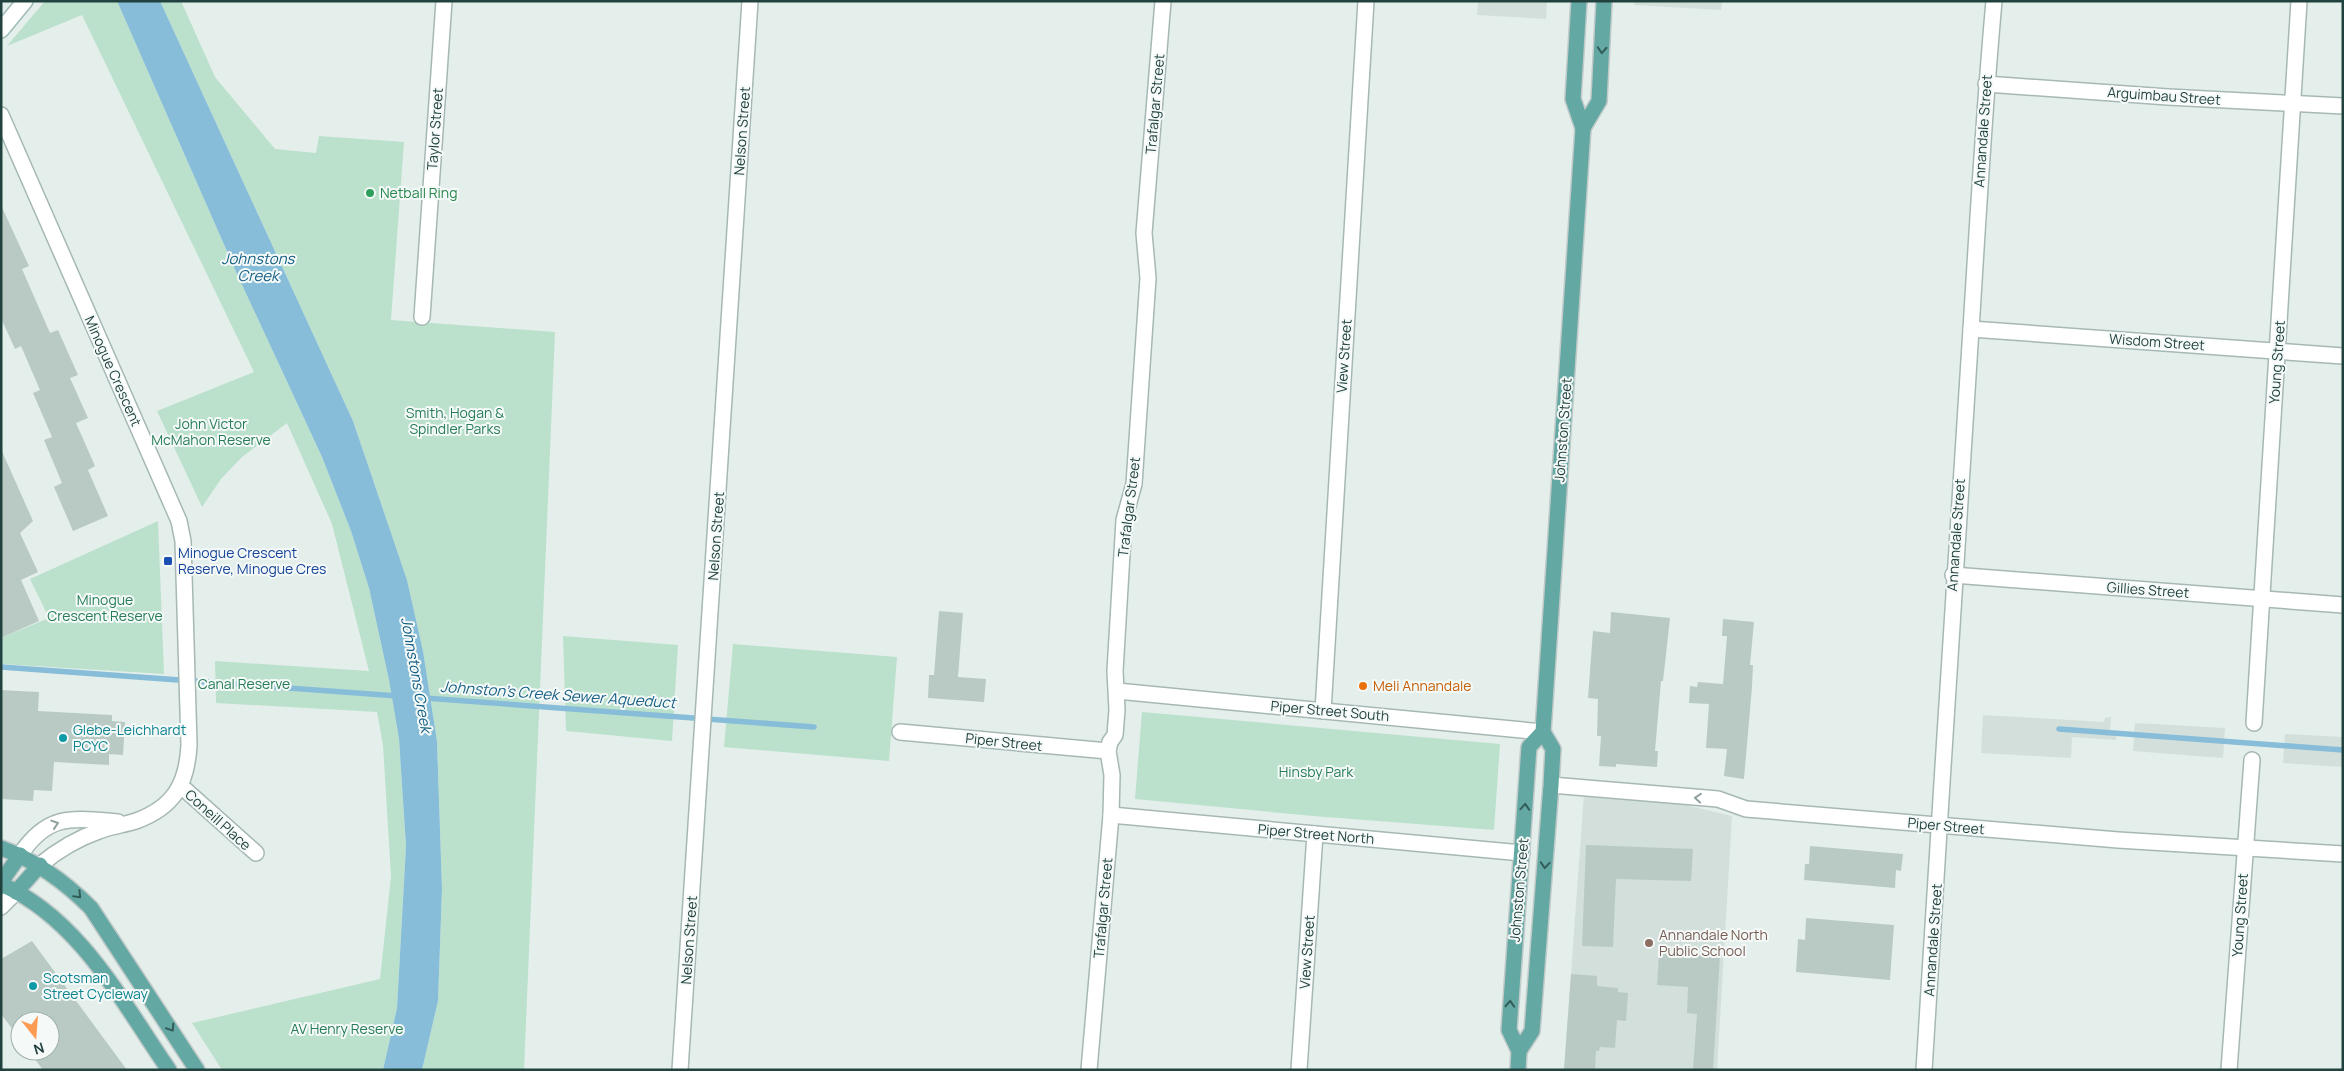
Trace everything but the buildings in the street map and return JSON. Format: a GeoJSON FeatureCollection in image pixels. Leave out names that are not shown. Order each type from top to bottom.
{"type":"FeatureCollection","features":[{"type":"Feature","properties":{"kind":"main road","name":"Johnston Street"},"geometry":{"type":"LineString","coordinates":[[1519,1051],[1532,1031],[1552,785],[1553,749],[1543,732],[1582,128],[1574,99],[1579,1]]}},
{"type":"Feature","properties":{"kind":"main road","name":"Johnston Street"},"geometry":{"type":"LineString","coordinates":[[1582,128],[1599,101],[1604,1]]}},
{"type":"Feature","properties":{"kind":"main road","name":"Johnston Street"},"geometry":{"type":"LineString","coordinates":[[1518,1070],[1519,1051],[1509,1030],[1529,747],[1543,732]]}},
{"type":"Feature","properties":{"kind":"main road"},"geometry":{"type":"LineString","coordinates":[[1,848],[20,855],[40,866],[71,888],[91,908],[197,1070]]}},
{"type":"Feature","properties":{"kind":"main road"},"geometry":{"type":"LineString","coordinates":[[20,855],[1,883],[47,910],[68,930],[104,975],[169,1070]]}},
{"type":"Feature","properties":{"kind":"main road"},"geometry":{"type":"LineString","coordinates":[[16,892],[40,866]]}},
{"type":"Feature","properties":{"kind":"street"},"geometry":{"type":"LineString","coordinates":[[1,30],[25,1]]}},
{"type":"Feature","properties":{"kind":"street","name":"Taylor Street"},"geometry":{"type":"LineString","coordinates":[[422,317],[444,1]]}},
{"type":"Feature","properties":{"kind":"street","name":"Nelson Street"},"geometry":{"type":"LineString","coordinates":[[680,1070],[750,1]]}},
{"type":"Feature","properties":{"kind":"street","name":"Trafalgar Street"},"geometry":{"type":"LineString","coordinates":[[1089,1070],[1110,815],[1112,775],[1108,752],[1110,742],[1115,735],[1117,691],[1115,671],[1124,520],[1134,474],[1148,278],[1144,233],[1163,1]]}},
{"type":"Feature","properties":{"kind":"street","name":"View Street"},"geometry":{"type":"LineString","coordinates":[[1323,711],[1366,1]]}},
{"type":"Feature","properties":{"kind":"street","name":"Annandale Street"},"geometry":{"type":"LineString","coordinates":[[1924,1070],[1940,826],[1953,575],[1986,84],[1994,1]]}},
{"type":"Feature","properties":{"kind":"street","name":"Young Street"},"geometry":{"type":"LineString","coordinates":[[2254,724],[2299,1]]}},
{"type":"Feature","properties":{"kind":"street","name":"Arguimbau Street"},"geometry":{"type":"LineString","coordinates":[[1986,84],[2168,97],[2343,106]]}},
{"type":"Feature","properties":{"kind":"street","name":"Minogue Crescent"},"geometry":{"type":"LineString","coordinates":[[1,115],[182,531],[189,745],[186,770],[181,786],[163,806],[134,822],[100,830],[73,841],[40,866]]}},
{"type":"Feature","properties":{"kind":"street","name":"Wisdom Street"},"geometry":{"type":"LineString","coordinates":[[1971,329],[2343,356]]}},
{"type":"Feature","properties":{"kind":"street","name":"Gillies Street"},"geometry":{"type":"LineString","coordinates":[[1953,575],[2343,605]]}},
{"type":"Feature","properties":{"kind":"street","name":"Piper Street South"},"geometry":{"type":"LineString","coordinates":[[1117,691],[1543,732]]}},
{"type":"Feature","properties":{"kind":"street","name":"Piper Street"},"geometry":{"type":"LineString","coordinates":[[900,732],[1108,752]]}},
{"type":"Feature","properties":{"kind":"street","name":"Young Street"},"geometry":{"type":"LineString","coordinates":[[2229,1070],[2252,760]]}},
{"type":"Feature","properties":{"kind":"street","name":"Piper Street"},"geometry":{"type":"LineString","coordinates":[[1552,785],[1718,799],[1746,809],[1940,826],[2343,854]]}},
{"type":"Feature","properties":{"kind":"street","name":"Coneill Place"},"geometry":{"type":"LineString","coordinates":[[181,786],[256,853]]}},
{"type":"Feature","properties":{"kind":"street","name":"Piper Street North"},"geometry":{"type":"LineString","coordinates":[[1110,815],[1522,853]]}},
{"type":"Feature","properties":{"kind":"street"},"geometry":{"type":"LineString","coordinates":[[20,855],[36,834],[58,822],[79,819],[134,822]]}},
{"type":"Feature","properties":{"kind":"street","name":"View Street"},"geometry":{"type":"LineString","coordinates":[[1299,1070],[1315,834]]}},
{"type":"Feature","properties":{"kind":"street"},"geometry":{"type":"LineString","coordinates":[[1,908],[16,892]]}},
{"type":"Feature","properties":{"kind":"shaded area"},"geometry":{"type":"Polygon","coordinates":[[[1478,1],[1547,1],[1546,19],[1477,15],[1478,1]]]}},
{"type":"Feature","properties":{"kind":"shaded area"},"geometry":{"type":"Polygon","coordinates":[[[1635,1],[1722,1],[1721,10],[1634,5],[1635,1]]]}},
{"type":"Feature","properties":{"kind":"shaded area"},"geometry":{"type":"Polygon","coordinates":[[[1983,715],[2104,722],[2105,718],[2111,717],[2110,730],[2117,731],[2116,740],[2072,737],[2071,758],[1981,753],[1983,715]]]}},
{"type":"Feature","properties":{"kind":"shaded area"},"geometry":{"type":"Polygon","coordinates":[[[2135,723],[2225,728],[2223,758],[2133,751],[2135,723]]]}},
{"type":"Feature","properties":{"kind":"shaded area"},"geometry":{"type":"Polygon","coordinates":[[[2285,734],[2343,737],[2343,767],[2283,763],[2285,734]]]}},
{"type":"Feature","properties":{"kind":"shaded area","name":"Annandale North Public School"},"geometry":{"type":"Polygon","coordinates":[[[1584,794],[1673,802],[1732,816],[1717,1070],[1564,1070],[1584,794]]]}},
{"type":"Feature","properties":{"kind":"green space"},"geometry":{"type":"Polygon","coordinates":[[[45,1],[117,1],[237,274],[322,457],[351,531],[369,588],[389,680],[399,739],[406,846],[397,1008],[383,1070],[222,1070],[192,1023],[380,979],[391,876],[383,745],[377,712],[216,703],[215,661],[369,671],[332,524],[287,423],[242,457],[221,479],[202,507],[157,411],[254,372],[82,15],[7,46],[45,1]]]}},
{"type":"Feature","properties":{"kind":"green space","name":"Smith, Hogan & Spindler Parks"},"geometry":{"type":"Polygon","coordinates":[[[160,1],[181,1],[215,77],[275,149],[316,153],[319,136],[404,142],[391,320],[555,332],[524,1070],[422,1070],[438,1001],[442,889],[437,741],[423,651],[407,580],[353,421],[160,1]]]}},
{"type":"Feature","properties":{"kind":"green space","name":"Minogue Crescent Reserve"},"geometry":{"type":"Polygon","coordinates":[[[158,521],[164,674],[1,664],[1,638],[49,618],[30,579],[158,521]]]}},
{"type":"Feature","properties":{"kind":"green space"},"geometry":{"type":"Polygon","coordinates":[[[563,636],[678,645],[672,741],[566,731],[563,636]]]}},
{"type":"Feature","properties":{"kind":"green space"},"geometry":{"type":"Polygon","coordinates":[[[733,644],[897,657],[889,761],[724,747],[733,644]]]}},
{"type":"Feature","properties":{"kind":"green space","name":"Hinsby Park"},"geometry":{"type":"Polygon","coordinates":[[[1142,712],[1500,744],[1494,830],[1313,816],[1135,799],[1142,712]]]}},
{"type":"Feature","properties":{"kind":"water","name":"Johnstons Creek"},"geometry":{"type":"Polygon","coordinates":[[[117,1],[160,1],[353,421],[407,580],[423,651],[437,741],[442,889],[438,1001],[422,1070],[383,1070],[397,1008],[406,846],[399,739],[389,680],[369,588],[351,531],[322,457],[237,274],[117,1]]]}},
{"type":"Feature","properties":{"kind":"waterway","name":"Johnston's Creek Sewer Aqueduct"},"geometry":{"type":"LineString","coordinates":[[1,667],[398,696]]}},
{"type":"Feature","properties":{"kind":"waterway","name":"Johnston's Creek Sewer Aqueduct"},"geometry":{"type":"LineString","coordinates":[[425,698],[814,727]]}},
{"type":"Feature","properties":{"kind":"waterway"},"geometry":{"type":"LineString","coordinates":[[2059,729],[2343,750]]}},
{"type":"Feature","properties":{"kind":"place","name":"Netball Ring"},"geometry":{"type":"Point","coordinates":[370,193]}},
{"type":"Feature","properties":{"kind":"place","name":"Minogue Crescent Reserve, Minogue Cres"},"geometry":{"type":"Point","coordinates":[168,561]}},
{"type":"Feature","properties":{"kind":"place","name":"Meli Annandale"},"geometry":{"type":"Point","coordinates":[1363,686]}},
{"type":"Feature","properties":{"kind":"place","name":"Glebe-Leichhardt PCYC"},"geometry":{"type":"Point","coordinates":[63,738]}},
{"type":"Feature","properties":{"kind":"place","name":"Annandale North Public School"},"geometry":{"type":"Point","coordinates":[1649,943]}},
{"type":"Feature","properties":{"kind":"place","name":"Scotsman Street Cycleway"},"geometry":{"type":"Point","coordinates":[33,986]}},
{"type":"Feature","properties":{"kind":"park label","name":"John Victor McMahon Reserve"},"geometry":{"type":"Point","coordinates":[211,432]}},
{"type":"Feature","properties":{"kind":"park label","name":"Canal Reserve"},"geometry":{"type":"Point","coordinates":[244,684]}},
{"type":"Feature","properties":{"kind":"park label","name":"AV Henry Reserve"},"geometry":{"type":"Point","coordinates":[347,1029]}}]}
